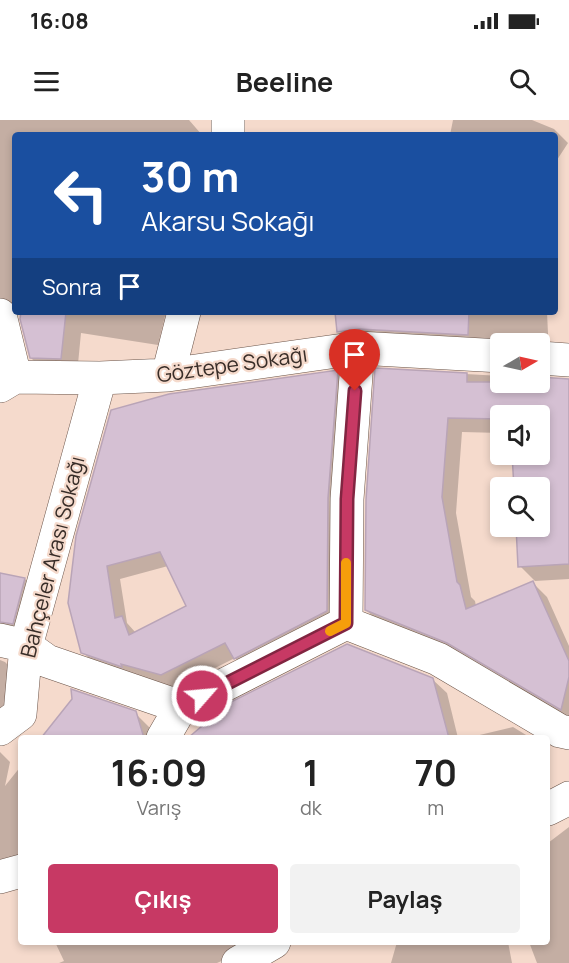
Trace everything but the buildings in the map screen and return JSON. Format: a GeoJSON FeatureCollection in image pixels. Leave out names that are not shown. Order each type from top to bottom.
{"type":"FeatureCollection","features":[{"type":"Feature","properties":{"kind":"street"},"geometry":{"type":"LineString","coordinates":[[0,315],[8,381]]}},
{"type":"Feature","properties":{"kind":"street"},"geometry":{"type":"LineString","coordinates":[[168,375],[183,315]]}},
{"type":"Feature","properties":{"kind":"street"},"geometry":{"type":"LineString","coordinates":[[346,623],[347,499],[358,348]]}},
{"type":"Feature","properties":{"kind":"street","name":"Göztepe Sokağı"},"geometry":{"type":"LineString","coordinates":[[8,381],[168,375],[358,348],[490,355]]}},
{"type":"Feature","properties":{"kind":"street"},"geometry":{"type":"LineString","coordinates":[[550,359],[569,360]]}},
{"type":"Feature","properties":{"kind":"street","name":"Bahçeler Arası Sokağı"},"geometry":{"type":"LineString","coordinates":[[0,729],[20,714],[13,643],[100,378]]}},
{"type":"Feature","properties":{"kind":"street"},"geometry":{"type":"LineString","coordinates":[[165,735],[181,706],[346,623],[438,658],[560,731],[569,733]]}},
{"type":"Feature","properties":{"kind":"street"},"geometry":{"type":"LineString","coordinates":[[13,643],[47,661],[181,706]]}},
{"type":"Feature","properties":{"kind":"street"},"geometry":{"type":"LineString","coordinates":[[550,808],[569,798]]}},
{"type":"Feature","properties":{"kind":"street"},"geometry":{"type":"LineString","coordinates":[[0,877],[18,872]]}},
{"type":"Feature","properties":{"kind":"street"},"geometry":{"type":"LineString","coordinates":[[238,963],[269,945]]}},
{"type":"Feature","properties":{"kind":"slow traffic"},"geometry":{"type":"LineString","coordinates":[[330,631],[346,623],[346,563]]}},
{"type":"Feature","properties":{"kind":"route"},"geometry":{"type":"LineString","coordinates":[[202,696],[346,623],[347,499],[355,391]]}}]}
